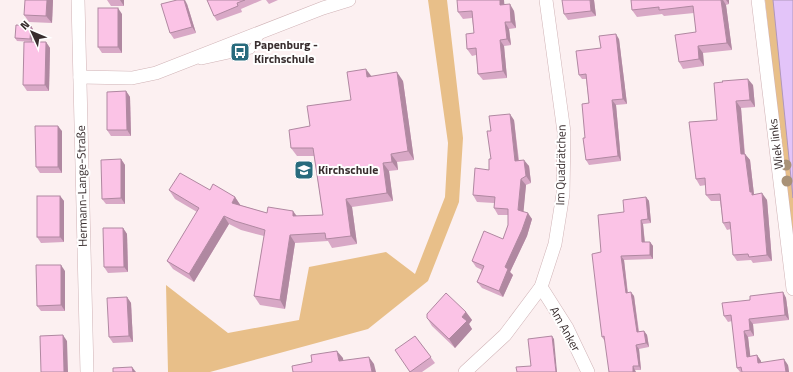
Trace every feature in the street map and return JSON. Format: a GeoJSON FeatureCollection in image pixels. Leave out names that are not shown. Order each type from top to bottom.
{"type":"FeatureCollection","features":[{"type":"Feature","properties":{"kind":"street","name":"Hermann-Lange-Straße"},"geometry":{"type":"LineString","coordinates":[[78,0],[87,372]]}},
{"type":"Feature","properties":{"kind":"street"},"geometry":{"type":"LineString","coordinates":[[80,77],[132,78],[156,73],[323,8],[349,0]]}},
{"type":"Feature","properties":{"kind":"street","name":"Im Quadrätchen"},"geometry":{"type":"LineString","coordinates":[[465,372],[505,335],[541,287],[555,244],[563,194],[564,132],[546,0]]}},
{"type":"Feature","properties":{"kind":"street","name":"Wiek links"},"geometry":{"type":"LineString","coordinates":[[758,0],[793,289]]}},
{"type":"Feature","properties":{"kind":"street","name":"Am Anker"},"geometry":{"type":"LineString","coordinates":[[541,287],[567,328],[588,372]]}},
{"type":"Feature","properties":{"kind":"shaded area"},"geometry":{"type":"Polygon","coordinates":[[[428,0],[447,0],[463,138],[459,202],[428,281],[368,329],[210,372],[168,372],[166,285],[228,333],[299,320],[309,267],[386,252],[415,274],[445,197],[448,143],[428,0]]]}},
{"type":"Feature","properties":{"kind":"shaded area"},"geometry":{"type":"Polygon","coordinates":[[[765,0],[793,0],[793,255],[765,0]]]}},
{"type":"Feature","properties":{"kind":"shaded area"},"geometry":{"type":"Polygon","coordinates":[[[773,0],[793,0],[793,198],[773,0]]]}},
{"type":"Feature","properties":{"kind":"building"},"geometry":{"type":"Polygon","coordinates":[[[25,0],[47,0],[46,16],[24,15],[25,0]]]}},
{"type":"Feature","properties":{"kind":"building"},"geometry":{"type":"Polygon","coordinates":[[[184,0],[192,27],[170,33],[161,4],[184,0]]]}},
{"type":"Feature","properties":{"kind":"building"},"geometry":{"type":"Polygon","coordinates":[[[207,0],[245,0],[237,3],[238,6],[214,16],[207,0]]]}},
{"type":"Feature","properties":{"kind":"building"},"geometry":{"type":"Polygon","coordinates":[[[457,0],[500,0],[500,5],[510,4],[511,22],[505,22],[507,39],[500,40],[503,71],[478,74],[476,48],[467,49],[466,34],[474,33],[472,11],[458,12],[457,0]]]}},
{"type":"Feature","properties":{"kind":"building"},"geometry":{"type":"Polygon","coordinates":[[[562,0],[590,0],[591,11],[564,14],[562,0]]]}},
{"type":"Feature","properties":{"kind":"building"},"geometry":{"type":"Polygon","coordinates":[[[631,0],[721,0],[727,43],[698,46],[699,59],[679,62],[675,35],[696,32],[693,6],[659,10],[659,7],[632,10],[631,0]]]}},
{"type":"Feature","properties":{"kind":"building"},"geometry":{"type":"Polygon","coordinates":[[[98,8],[118,8],[118,47],[98,47],[98,8]]]}},
{"type":"Feature","properties":{"kind":"building"},"geometry":{"type":"Polygon","coordinates":[[[16,25],[31,26],[30,39],[15,38],[16,25]]]}},
{"type":"Feature","properties":{"kind":"building"},"geometry":{"type":"Polygon","coordinates":[[[616,34],[623,99],[612,100],[618,156],[586,160],[583,138],[585,138],[582,104],[589,103],[586,74],[579,75],[576,51],[601,48],[599,36],[616,34]]]}},
{"type":"Feature","properties":{"kind":"building"},"geometry":{"type":"Polygon","coordinates":[[[24,42],[46,42],[45,85],[23,85],[24,42]]]}},
{"type":"Feature","properties":{"kind":"building"},"geometry":{"type":"Polygon","coordinates":[[[366,69],[367,77],[397,72],[408,151],[391,154],[392,162],[383,163],[387,193],[346,199],[351,236],[326,239],[325,233],[290,235],[280,300],[254,296],[265,230],[224,216],[189,274],[167,261],[199,208],[169,190],[180,173],[210,190],[213,184],[235,197],[232,203],[267,213],[268,207],[293,211],[293,216],[323,215],[313,148],[291,148],[289,130],[310,126],[307,106],[351,100],[347,72],[366,69]]]}},
{"type":"Feature","properties":{"kind":"building"},"geometry":{"type":"Polygon","coordinates":[[[748,79],[750,100],[736,101],[741,154],[745,154],[750,192],[752,192],[752,195],[762,193],[767,255],[749,257],[748,254],[733,255],[730,222],[723,223],[720,194],[706,195],[705,178],[696,179],[689,122],[717,120],[714,83],[748,79]]]}},
{"type":"Feature","properties":{"kind":"building"},"geometry":{"type":"Polygon","coordinates":[[[126,91],[127,130],[107,130],[107,92],[126,91]]]}},
{"type":"Feature","properties":{"kind":"building"},"geometry":{"type":"Polygon","coordinates":[[[510,114],[515,161],[524,160],[526,176],[521,179],[518,210],[528,213],[505,267],[508,269],[499,291],[477,282],[484,266],[472,261],[484,231],[503,239],[508,225],[508,209],[494,208],[495,197],[473,195],[475,168],[489,170],[489,159],[491,159],[487,131],[491,131],[489,116],[510,114]]]}},
{"type":"Feature","properties":{"kind":"building"},"geometry":{"type":"Polygon","coordinates":[[[35,126],[58,126],[58,167],[36,167],[35,126]]]}},
{"type":"Feature","properties":{"kind":"building"},"geometry":{"type":"Polygon","coordinates":[[[121,159],[121,198],[102,199],[101,160],[121,159]]]}},
{"type":"Feature","properties":{"kind":"building"},"geometry":{"type":"Polygon","coordinates":[[[37,196],[60,196],[60,237],[37,237],[37,196]]]}},
{"type":"Feature","properties":{"kind":"building"},"geometry":{"type":"Polygon","coordinates":[[[646,197],[648,219],[641,220],[642,242],[650,242],[650,255],[621,256],[626,293],[631,292],[637,332],[644,331],[646,343],[636,345],[639,366],[633,366],[633,372],[609,372],[604,336],[602,337],[592,254],[601,252],[598,215],[624,212],[623,200],[646,197]]]}},
{"type":"Feature","properties":{"kind":"building"},"geometry":{"type":"Polygon","coordinates":[[[103,228],[123,228],[124,267],[104,267],[103,228]]]}},
{"type":"Feature","properties":{"kind":"building"},"geometry":{"type":"Polygon","coordinates":[[[36,265],[61,265],[61,305],[37,306],[36,265]]]}},
{"type":"Feature","properties":{"kind":"building"},"geometry":{"type":"Polygon","coordinates":[[[783,292],[785,315],[749,319],[750,330],[744,331],[747,357],[757,355],[758,363],[784,359],[786,372],[742,372],[741,367],[737,368],[731,315],[724,316],[722,303],[750,300],[750,296],[783,292]]]}},
{"type":"Feature","properties":{"kind":"building"},"geometry":{"type":"Polygon","coordinates":[[[446,293],[466,312],[462,317],[467,321],[449,339],[427,318],[427,314],[446,293]]]}},
{"type":"Feature","properties":{"kind":"building"},"geometry":{"type":"Polygon","coordinates":[[[127,297],[129,336],[109,337],[107,298],[127,297]]]}},
{"type":"Feature","properties":{"kind":"building"},"geometry":{"type":"Polygon","coordinates":[[[63,335],[64,372],[41,372],[40,336],[63,335]]]}},
{"type":"Feature","properties":{"kind":"building"},"geometry":{"type":"Polygon","coordinates":[[[415,336],[431,357],[410,372],[395,350],[415,336]]]}},
{"type":"Feature","properties":{"kind":"building"},"geometry":{"type":"Polygon","coordinates":[[[552,336],[556,372],[517,372],[516,367],[531,366],[528,339],[552,336]]]}},
{"type":"Feature","properties":{"kind":"building"},"geometry":{"type":"Polygon","coordinates":[[[337,351],[339,361],[369,357],[372,372],[293,372],[292,366],[312,362],[311,355],[337,351]]]}},
{"type":"Feature","properties":{"kind":"building"},"geometry":{"type":"Polygon","coordinates":[[[132,367],[133,372],[113,372],[113,368],[132,367]]]}},
{"type":"Feature","properties":{"kind":"place","name":"Papenburg - Kirchschule"},"geometry":{"type":"Point","coordinates":[240,52]}},
{"type":"Feature","properties":{"kind":"place","name":"Kirchschule"},"geometry":{"type":"Point","coordinates":[304,170]}}]}
